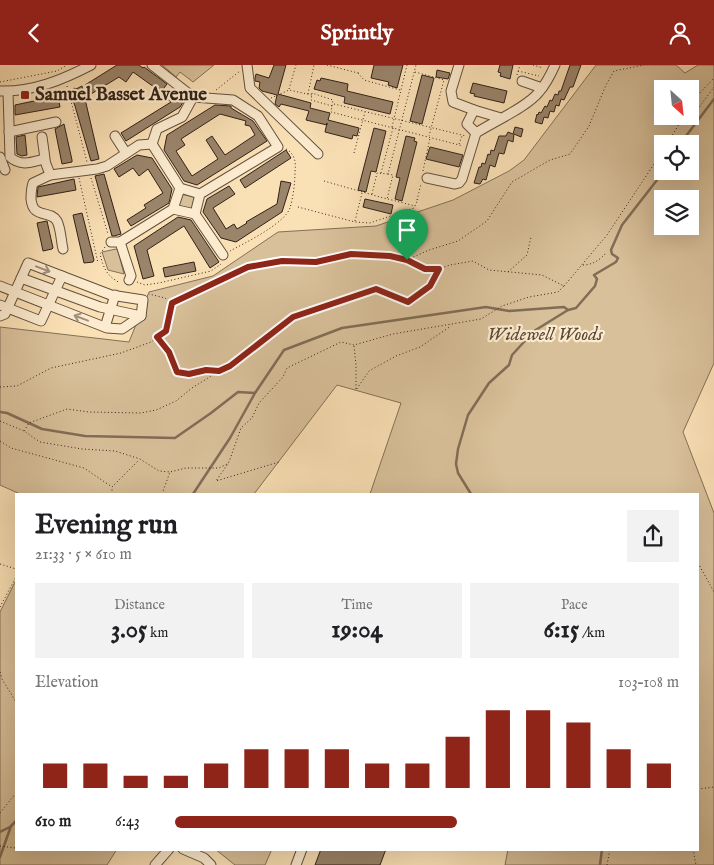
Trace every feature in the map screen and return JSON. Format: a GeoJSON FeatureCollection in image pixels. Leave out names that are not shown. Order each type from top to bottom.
{"type":"FeatureCollection","features":[{"type":"Feature","properties":{"kind":"street"},"geometry":{"type":"LineString","coordinates":[[44,159],[23,163],[16,162],[10,157],[4,91],[32,89],[65,78],[91,65]]}},
{"type":"Feature","properties":{"kind":"street"},"geometry":{"type":"LineString","coordinates":[[152,65],[193,97],[234,100],[258,116],[278,147],[200,194],[195,214]]}},
{"type":"Feature","properties":{"kind":"street"},"geometry":{"type":"LineString","coordinates":[[459,65],[451,91],[453,102],[501,118]]}},
{"type":"Feature","properties":{"kind":"street"},"geometry":{"type":"LineString","coordinates":[[424,181],[459,183],[462,179],[475,135],[527,103],[538,94],[556,65]]}},
{"type":"Feature","properties":{"kind":"street"},"geometry":{"type":"LineString","coordinates":[[247,66],[250,88],[318,155]]}},
{"type":"Feature","properties":{"kind":"street"},"geometry":{"type":"LineString","coordinates":[[522,81],[542,88]]}},
{"type":"Feature","properties":{"kind":"street"},"geometry":{"type":"LineString","coordinates":[[152,144],[157,129],[182,117],[193,97]]}},
{"type":"Feature","properties":{"kind":"street"},"geometry":{"type":"LineString","coordinates":[[474,110],[467,124],[475,135]]}},
{"type":"Feature","properties":{"kind":"street"},"geometry":{"type":"LineString","coordinates":[[9,132],[56,122]]}},
{"type":"Feature","properties":{"kind":"street"},"geometry":{"type":"LineString","coordinates":[[42,137],[44,159],[50,175]]}},
{"type":"Feature","properties":{"kind":"street"},"geometry":{"type":"LineString","coordinates":[[115,137],[126,153]]}},
{"type":"Feature","properties":{"kind":"street"},"geometry":{"type":"LineString","coordinates":[[63,249],[57,221],[51,216],[36,211],[32,202],[31,190],[33,183],[50,175],[107,166],[139,145],[152,144]]}},
{"type":"Feature","properties":{"kind":"street"},"geometry":{"type":"LineString","coordinates":[[152,144],[180,188],[200,194]]}},
{"type":"Feature","properties":{"kind":"street"},"geometry":{"type":"LineString","coordinates":[[0,157],[5,170]]}},
{"type":"Feature","properties":{"kind":"street"},"geometry":{"type":"LineString","coordinates":[[127,280],[115,242],[173,209],[180,188]]}},
{"type":"Feature","properties":{"kind":"street"},"geometry":{"type":"LineString","coordinates":[[173,209],[195,214],[223,255]]}},
{"type":"Feature","properties":{"kind":"street"},"geometry":{"type":"LineString","coordinates":[[0,286],[15,292],[49,305],[104,327],[122,329],[141,316],[143,300],[115,295],[28,263],[15,292],[4,307]]}},
{"type":"Feature","properties":{"kind":"street"},"geometry":{"type":"LineString","coordinates":[[4,307],[41,321],[62,276]]}},
{"type":"Feature","properties":{"kind":"street"},"geometry":{"type":"LineString","coordinates":[[22,278],[100,307],[141,316]]}},
{"type":"Feature","properties":{"kind":"street"},"geometry":{"type":"LineString","coordinates":[[104,327],[115,295]]}},
{"type":"Feature","properties":{"kind":"street"},"geometry":{"type":"LineString","coordinates":[[0,316],[6,314],[4,307]]}},
{"type":"Feature","properties":{"kind":"street"},"geometry":{"type":"LineString","coordinates":[[155,865],[167,851]]}},
{"type":"Feature","properties":{"kind":"street"},"geometry":{"type":"LineString","coordinates":[[188,851],[204,858],[209,864]]}},
{"type":"Feature","properties":{"kind":"street"},"geometry":{"type":"LineString","coordinates":[[296,865],[301,851]]}},
{"type":"Feature","properties":{"kind":"path"},"geometry":{"type":"LineString","coordinates":[[0,82],[57,71],[67,65]]}},
{"type":"Feature","properties":{"kind":"path"},"geometry":{"type":"LineString","coordinates":[[289,90],[296,65]]}},
{"type":"Feature","properties":{"kind":"path"},"geometry":{"type":"LineString","coordinates":[[308,95],[314,65]]}},
{"type":"Feature","properties":{"kind":"path"},"geometry":{"type":"LineString","coordinates":[[327,65],[359,72],[364,80],[401,90]]}},
{"type":"Feature","properties":{"kind":"path"},"geometry":{"type":"LineString","coordinates":[[381,173],[407,65]]}},
{"type":"Feature","properties":{"kind":"path"},"geometry":{"type":"LineString","coordinates":[[388,174],[416,65]]}},
{"type":"Feature","properties":{"kind":"path"},"geometry":{"type":"LineString","coordinates":[[533,65],[545,68]]}},
{"type":"Feature","properties":{"kind":"path"},"geometry":{"type":"LineString","coordinates":[[407,260],[429,250],[458,241],[487,221],[512,182],[550,160],[570,154],[589,126],[614,71],[644,65]]}},
{"type":"Feature","properties":{"kind":"path"},"geometry":{"type":"LineString","coordinates":[[206,98],[210,93],[219,89],[230,77],[247,66]]}},
{"type":"Feature","properties":{"kind":"path"},"geometry":{"type":"LineString","coordinates":[[518,71],[540,76]]}},
{"type":"Feature","properties":{"kind":"path"},"geometry":{"type":"LineString","coordinates":[[298,207],[370,223],[414,208],[424,181],[421,176],[431,127],[444,79],[414,72]]}},
{"type":"Feature","properties":{"kind":"path"},"geometry":{"type":"LineString","coordinates":[[65,78],[68,96],[89,170],[115,242],[103,247],[100,254],[108,274],[127,280],[134,277],[137,283],[145,285],[211,271],[222,263],[223,255],[273,225],[290,208],[296,162],[292,152],[278,147]]}},
{"type":"Feature","properties":{"kind":"path"},"geometry":{"type":"LineString","coordinates":[[699,94],[714,78]]}},
{"type":"Feature","properties":{"kind":"path"},"geometry":{"type":"LineString","coordinates":[[699,108],[714,87]]}},
{"type":"Feature","properties":{"kind":"path"},"geometry":{"type":"LineString","coordinates":[[264,102],[289,90],[308,95],[312,95],[312,93],[333,100],[331,112],[471,148]]}},
{"type":"Feature","properties":{"kind":"path"},"geometry":{"type":"LineString","coordinates":[[312,95],[311,101],[365,111],[462,135],[475,135]]}},
{"type":"Feature","properties":{"kind":"path"},"geometry":{"type":"LineString","coordinates":[[354,153],[365,111]]}},
{"type":"Feature","properties":{"kind":"path"},"geometry":{"type":"LineString","coordinates":[[459,145],[462,135]]}},
{"type":"Feature","properties":{"kind":"path"},"geometry":{"type":"LineString","coordinates":[[278,461],[216,481],[229,462],[241,428],[252,418],[259,403],[283,377],[287,368],[341,342],[354,345],[393,334],[481,319],[502,306],[529,297],[558,292],[607,235],[654,164]]}},
{"type":"Feature","properties":{"kind":"path"},"geometry":{"type":"LineString","coordinates":[[78,171],[98,263]]}},
{"type":"Feature","properties":{"kind":"path"},"geometry":{"type":"LineString","coordinates":[[372,194],[376,174],[393,175],[388,199]]}},
{"type":"Feature","properties":{"kind":"path"},"geometry":{"type":"LineString","coordinates":[[324,181],[362,193],[415,205]]}},
{"type":"Feature","properties":{"kind":"path"},"geometry":{"type":"LineString","coordinates":[[355,221],[362,193]]}},
{"type":"Feature","properties":{"kind":"path"},"geometry":{"type":"LineString","coordinates":[[508,272],[527,255],[531,237]]}},
{"type":"Feature","properties":{"kind":"path"},"geometry":{"type":"LineString","coordinates":[[582,265],[588,265],[600,259],[606,253]]}},
{"type":"Feature","properties":{"kind":"path"},"geometry":{"type":"LineString","coordinates":[[96,255],[100,254]]}},
{"type":"Feature","properties":{"kind":"path"},"geometry":{"type":"LineString","coordinates":[[172,303],[248,267],[282,261],[316,262],[351,254],[390,256],[407,260],[425,269],[439,269],[473,261],[489,270],[542,275],[564,286]]}},
{"type":"Feature","properties":{"kind":"path"},"geometry":{"type":"LineString","coordinates":[[24,431],[29,423],[67,409],[89,412],[141,413],[156,410],[176,401],[192,388],[230,366],[293,317],[376,289],[408,302],[430,286],[439,269]]}},
{"type":"Feature","properties":{"kind":"path"},"geometry":{"type":"LineString","coordinates":[[149,294],[165,298],[172,303]]}},
{"type":"Feature","properties":{"kind":"path"},"geometry":{"type":"LineString","coordinates":[[0,387],[17,386],[51,368],[121,353],[151,342],[166,331],[172,303]]}},
{"type":"Feature","properties":{"kind":"path"},"geometry":{"type":"LineString","coordinates":[[354,345],[356,390],[369,371],[396,356],[420,347],[453,325]]}},
{"type":"Feature","properties":{"kind":"path"},"geometry":{"type":"LineString","coordinates":[[157,337],[169,352],[177,372],[189,374],[206,370],[219,371]]}},
{"type":"Feature","properties":{"kind":"path"},"geometry":{"type":"LineString","coordinates":[[0,421],[24,431],[40,442],[82,449],[115,451],[140,459],[159,471],[170,472],[186,468],[204,467],[219,468],[229,462]]}},
{"type":"Feature","properties":{"kind":"path"},"geometry":{"type":"LineString","coordinates":[[0,441],[11,448],[84,468],[112,487]]}},
{"type":"Feature","properties":{"kind":"path"},"geometry":{"type":"LineString","coordinates":[[112,493],[112,487],[140,459]]}},
{"type":"Feature","properties":{"kind":"path"},"geometry":{"type":"LineString","coordinates":[[162,493],[170,472]]}},
{"type":"Feature","properties":{"kind":"path"},"geometry":{"type":"LineString","coordinates":[[0,564],[15,569]]}},
{"type":"Feature","properties":{"kind":"path"},"geometry":{"type":"LineString","coordinates":[[699,565],[714,592]]}},
{"type":"Feature","properties":{"kind":"path"},"geometry":{"type":"LineString","coordinates":[[0,607],[15,579]]}},
{"type":"Feature","properties":{"kind":"path"},"geometry":{"type":"LineString","coordinates":[[0,672],[2,679],[15,700]]}},
{"type":"Feature","properties":{"kind":"path"},"geometry":{"type":"LineString","coordinates":[[699,789],[714,787]]}},
{"type":"Feature","properties":{"kind":"path"},"geometry":{"type":"LineString","coordinates":[[0,813],[15,794]]}},
{"type":"Feature","properties":{"kind":"path"},"geometry":{"type":"LineString","coordinates":[[0,846],[15,847]]}},
{"type":"Feature","properties":{"kind":"path"},"geometry":{"type":"LineString","coordinates":[[607,865],[610,851]]}},
{"type":"Feature","properties":{"kind":"path"},"geometry":{"type":"LineString","coordinates":[[693,851],[696,865]]}},
{"type":"Feature","properties":{"kind":"green space"},"geometry":{"type":"Polygon","coordinates":[[[162,65],[214,65],[193,82],[180,72],[176,77],[162,65]]]}},
{"type":"Feature","properties":{"kind":"green space","name":"Widewell Woods"},"geometry":{"type":"Polygon","coordinates":[[[596,65],[676,65],[685,73],[698,65],[714,65],[714,363],[683,432],[714,513],[714,865],[505,865],[508,851],[699,851],[699,493],[370,493],[401,403],[337,385],[255,493],[18,493],[0,485],[0,327],[129,342],[149,292],[213,276],[278,232],[376,226],[453,200],[509,171],[524,160],[596,65]]]}},
{"type":"Feature","properties":{"kind":"green space"},"geometry":{"type":"Polygon","coordinates":[[[180,194],[196,197],[194,210],[177,207],[180,194]]]}},
{"type":"Feature","properties":{"kind":"green space"},"geometry":{"type":"Polygon","coordinates":[[[116,249],[124,274],[108,270],[102,252],[116,249]]]}},
{"type":"Feature","properties":{"kind":"green space"},"geometry":{"type":"Polygon","coordinates":[[[15,582],[15,851],[116,851],[107,865],[0,865],[0,612],[15,582]]]}},
{"type":"Feature","properties":{"kind":"green space"},"geometry":{"type":"Polygon","coordinates":[[[218,851],[271,851],[265,865],[235,865],[218,851]]]}},
{"type":"Feature","properties":{"kind":"building"},"geometry":{"type":"Polygon","coordinates":[[[117,65],[139,65],[167,84],[161,92],[133,72],[126,82],[119,77],[91,94],[85,85],[117,65]]]}},
{"type":"Feature","properties":{"kind":"building"},"geometry":{"type":"Polygon","coordinates":[[[274,65],[286,65],[278,94],[311,103],[310,108],[330,113],[328,120],[359,128],[357,136],[353,135],[352,139],[325,132],[327,125],[306,120],[309,111],[281,104],[279,107],[275,104],[277,95],[262,91],[259,88],[260,82],[255,81],[256,74],[269,78],[274,65]]]}},
{"type":"Feature","properties":{"kind":"building"},"geometry":{"type":"Polygon","coordinates":[[[374,65],[403,65],[397,88],[388,85],[389,82],[371,78],[374,65]]]}},
{"type":"Feature","properties":{"kind":"building"},"geometry":{"type":"Polygon","coordinates":[[[500,65],[513,65],[510,79],[500,76],[501,73],[498,72],[500,65]]]}},
{"type":"Feature","properties":{"kind":"building"},"geometry":{"type":"Polygon","coordinates":[[[570,65],[581,65],[573,87],[570,87],[564,100],[561,99],[559,106],[556,105],[554,112],[550,111],[548,118],[544,117],[542,124],[535,122],[537,114],[541,113],[545,106],[547,107],[550,100],[552,101],[555,94],[558,95],[559,91],[561,91],[570,65]]]}},
{"type":"Feature","properties":{"kind":"building"},"geometry":{"type":"Polygon","coordinates":[[[437,70],[450,73],[448,79],[436,77],[437,70]]]}},
{"type":"Feature","properties":{"kind":"building"},"geometry":{"type":"Polygon","coordinates":[[[422,75],[434,78],[422,124],[410,121],[422,75]]]}},
{"type":"Feature","properties":{"kind":"building"},"geometry":{"type":"Polygon","coordinates":[[[321,78],[348,84],[347,91],[393,102],[390,114],[344,103],[345,97],[314,89],[317,80],[320,81],[321,78]]]}},
{"type":"Feature","properties":{"kind":"building"},"geometry":{"type":"Polygon","coordinates":[[[473,83],[507,91],[504,103],[474,96],[475,94],[470,93],[473,83]]]}},
{"type":"Feature","properties":{"kind":"building"},"geometry":{"type":"Polygon","coordinates":[[[82,86],[99,159],[91,161],[75,106],[70,97],[74,88],[82,86]]]}},
{"type":"Feature","properties":{"kind":"building"},"geometry":{"type":"Polygon","coordinates":[[[168,91],[176,98],[179,94],[185,99],[180,107],[126,141],[121,133],[171,102],[164,96],[168,91]]]}},
{"type":"Feature","properties":{"kind":"building"},"geometry":{"type":"Polygon","coordinates":[[[58,96],[60,107],[15,115],[15,105],[58,96]]]}},
{"type":"Feature","properties":{"kind":"building"},"geometry":{"type":"Polygon","coordinates":[[[215,105],[231,106],[231,108],[253,121],[267,141],[197,185],[184,181],[164,150],[167,135],[215,105]],[[220,114],[181,139],[185,145],[176,151],[192,176],[218,159],[206,140],[212,136],[225,155],[255,135],[250,126],[245,125],[246,121],[220,114]]]}},
{"type":"Feature","properties":{"kind":"building"},"geometry":{"type":"Polygon","coordinates":[[[64,124],[72,162],[62,164],[55,129],[64,124]]]}},
{"type":"Feature","properties":{"kind":"building"},"geometry":{"type":"Polygon","coordinates":[[[515,127],[523,129],[521,137],[514,134],[513,142],[508,140],[504,154],[499,153],[495,167],[490,165],[486,180],[483,179],[480,184],[474,183],[479,167],[481,167],[482,163],[485,164],[491,150],[494,151],[499,136],[506,136],[508,132],[513,134],[515,127]]]}},
{"type":"Feature","properties":{"kind":"building"},"geometry":{"type":"Polygon","coordinates":[[[374,128],[386,131],[376,172],[371,171],[366,192],[358,190],[374,128]]]}},
{"type":"Feature","properties":{"kind":"building"},"geometry":{"type":"Polygon","coordinates":[[[25,135],[27,155],[22,156],[17,154],[16,137],[25,135]]]}},
{"type":"Feature","properties":{"kind":"building"},"geometry":{"type":"Polygon","coordinates":[[[406,136],[415,138],[414,141],[417,142],[402,201],[395,199],[400,178],[396,177],[406,136]]]}},
{"type":"Feature","properties":{"kind":"building"},"geometry":{"type":"Polygon","coordinates":[[[430,147],[463,155],[459,167],[426,159],[430,147]]]}},
{"type":"Feature","properties":{"kind":"building"},"geometry":{"type":"Polygon","coordinates":[[[286,150],[291,158],[245,188],[240,180],[286,150]]]}},
{"type":"Feature","properties":{"kind":"building"},"geometry":{"type":"Polygon","coordinates":[[[137,155],[152,158],[172,189],[169,203],[131,226],[127,220],[146,208],[144,205],[163,193],[148,169],[139,176],[133,168],[119,177],[114,169],[137,155]]]}},
{"type":"Feature","properties":{"kind":"building"},"geometry":{"type":"Polygon","coordinates":[[[104,174],[121,234],[114,236],[112,236],[95,176],[104,174]]]}},
{"type":"Feature","properties":{"kind":"building"},"geometry":{"type":"Polygon","coordinates":[[[74,179],[76,190],[37,197],[38,187],[74,179]]]}},
{"type":"Feature","properties":{"kind":"building"},"geometry":{"type":"Polygon","coordinates":[[[281,181],[291,183],[282,212],[236,242],[221,238],[203,212],[207,199],[229,186],[235,194],[213,208],[226,229],[234,224],[237,229],[277,204],[281,181]]]}},
{"type":"Feature","properties":{"kind":"building"},"geometry":{"type":"Polygon","coordinates":[[[365,199],[393,205],[391,214],[363,207],[365,199]]]}},
{"type":"Feature","properties":{"kind":"building"},"geometry":{"type":"Polygon","coordinates":[[[82,213],[93,262],[84,263],[73,215],[82,213]]]}},
{"type":"Feature","properties":{"kind":"building"},"geometry":{"type":"Polygon","coordinates":[[[178,217],[191,220],[219,262],[210,268],[184,226],[147,250],[154,276],[143,279],[134,246],[178,217]]]}},
{"type":"Feature","properties":{"kind":"building"},"geometry":{"type":"Polygon","coordinates":[[[47,221],[53,248],[43,251],[37,223],[47,221]]]}},
{"type":"Feature","properties":{"kind":"building"},"geometry":{"type":"Polygon","coordinates":[[[194,262],[196,271],[165,277],[163,268],[194,262]]]}},
{"type":"Feature","properties":{"kind":"building"},"geometry":{"type":"Polygon","coordinates":[[[320,851],[385,851],[380,865],[315,865],[320,851]]]}},
{"type":"Feature","properties":{"kind":"waterway"},"geometry":{"type":"LineString","coordinates":[[687,135],[714,99]]}},
{"type":"Feature","properties":{"kind":"waterway"},"geometry":{"type":"LineString","coordinates":[[470,493],[458,473],[456,464],[458,449],[468,415],[489,383],[509,365],[512,355],[534,331],[568,310],[576,308],[595,286],[597,279],[594,275],[616,262],[618,258],[612,254],[611,250],[622,225],[657,180]]}},
{"type":"Feature","properties":{"kind":"waterway"},"geometry":{"type":"LineString","coordinates":[[194,493],[230,438],[255,393],[284,350],[342,328],[486,307],[509,311],[564,307],[568,310]]}},
{"type":"Feature","properties":{"kind":"waterway"},"geometry":{"type":"LineString","coordinates":[[0,412],[7,413],[42,429],[85,436],[175,438],[238,392],[255,393]]}},
{"type":"Feature","properties":{"kind":"waterway"},"geometry":{"type":"LineString","coordinates":[[0,857],[11,826],[15,822]]}},
{"type":"Feature","properties":{"kind":"waterway"},"geometry":{"type":"LineString","coordinates":[[0,832],[10,827]]}},
{"type":"Feature","properties":{"kind":"waterway"},"geometry":{"type":"LineString","coordinates":[[600,865],[602,851]]}},
{"type":"Feature","properties":{"kind":"place","name":"Samuel Basset Avenue"},"geometry":{"type":"Point","coordinates":[25,95]}},
{"type":"Feature","properties":{"kind":"route"},"geometry":{"type":"LineString","coordinates":[[351,254],[390,256],[407,260],[425,269],[439,269],[430,286],[408,302],[376,289],[293,317],[230,366],[219,371],[206,370],[189,374],[177,372],[169,352],[157,337],[166,331],[172,303],[248,267],[282,261],[316,262],[351,254]]}}]}
